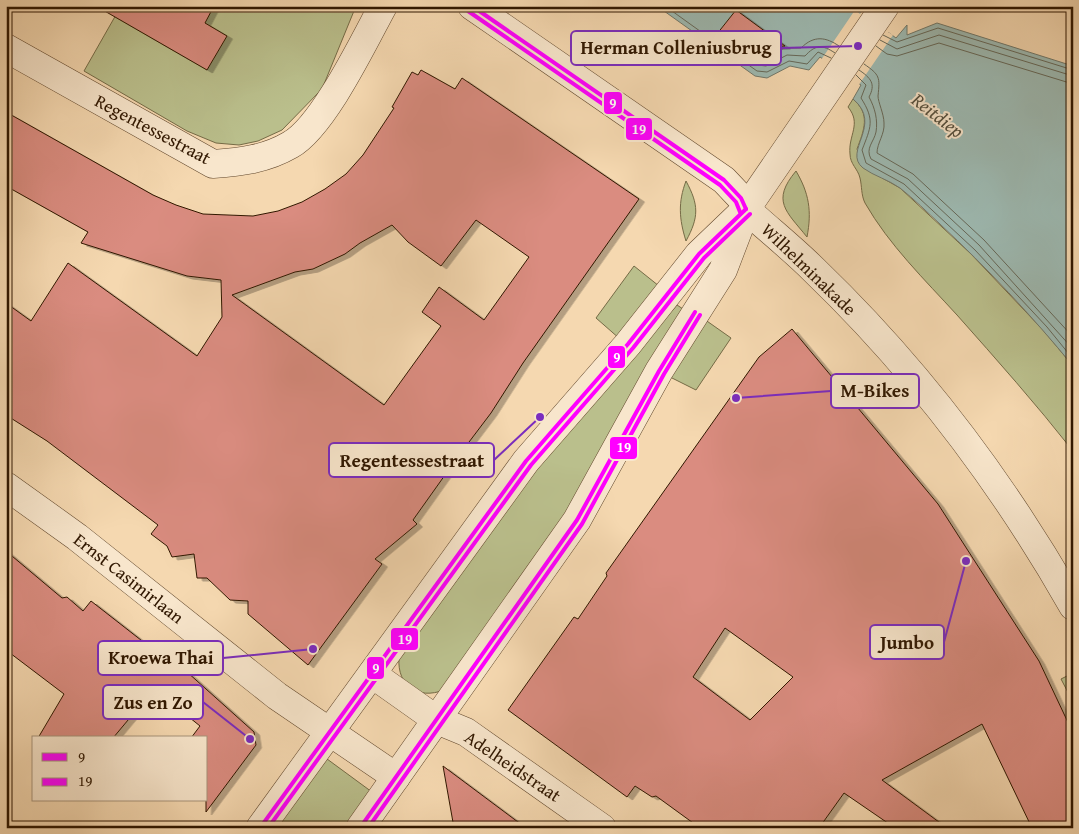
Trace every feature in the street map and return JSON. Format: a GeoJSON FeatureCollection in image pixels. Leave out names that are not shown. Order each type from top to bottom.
{"type":"FeatureCollection","features":[{"type":"Feature","properties":{"kind":"street","name":"Regentessestraat"},"geometry":{"type":"LineString","coordinates":[[6,48],[213,164],[249,162],[292,145],[320,117],[383,6]]}},
{"type":"Feature","properties":{"kind":"street","name":"Wilhelminakade"},"geometry":{"type":"LineString","coordinates":[[472,6],[724,180],[741,198],[746,209],[814,270],[907,369],[1002,491],[1073,606]]}},
{"type":"Feature","properties":{"kind":"street"},"geometry":{"type":"LineString","coordinates":[[260,828],[526,461],[628,344],[699,254],[746,209],[885,6]]}},
{"type":"Feature","properties":{"kind":"street"},"geometry":{"type":"LineString","coordinates":[[360,828],[577,520],[659,371],[723,270],[746,209]]}},
{"type":"Feature","properties":{"kind":"street","name":"Ernst Casimirlaan"},"geometry":{"type":"LineString","coordinates":[[6,486],[76,537],[277,696],[396,777]]}},
{"type":"Feature","properties":{"kind":"street","name":"Adelheidstraat"},"geometry":{"type":"LineString","coordinates":[[372,674],[437,720],[466,732],[602,828]]}},
{"type":"Feature","properties":{"kind":"green space"},"geometry":{"type":"Polygon","coordinates":[[[121,6],[356,6],[322,89],[282,130],[258,141],[239,145],[216,143],[187,131],[84,71],[121,6]]]}},
{"type":"Feature","properties":{"kind":"green space"},"geometry":{"type":"Polygon","coordinates":[[[853,99],[859,105],[864,116],[864,129],[857,149],[863,167],[900,188],[971,254],[1044,331],[1073,366],[1073,451],[1002,365],[908,262],[885,233],[865,203],[859,175],[850,158],[854,119],[848,107],[853,99]]]}},
{"type":"Feature","properties":{"kind":"green space"},"geometry":{"type":"Polygon","coordinates":[[[796,171],[807,195],[809,219],[807,237],[784,206],[784,190],[796,171]]]}},
{"type":"Feature","properties":{"kind":"green space"},"geometry":{"type":"Polygon","coordinates":[[[686,181],[693,197],[696,211],[693,225],[686,241],[680,211],[686,181]]]}},
{"type":"Feature","properties":{"kind":"green space"},"geometry":{"type":"Polygon","coordinates":[[[634,266],[659,286],[620,339],[596,318],[634,266]]]}},
{"type":"Feature","properties":{"kind":"green space"},"geometry":{"type":"Polygon","coordinates":[[[677,305],[683,309],[581,494],[444,690],[426,693],[418,692],[411,688],[402,676],[399,668],[399,658],[534,467],[677,305]]]}},
{"type":"Feature","properties":{"kind":"green space"},"geometry":{"type":"Polygon","coordinates":[[[704,319],[731,338],[696,390],[668,376],[704,319]]]}},
{"type":"Feature","properties":{"kind":"green space"},"geometry":{"type":"Polygon","coordinates":[[[1073,673],[1073,685],[1071,686],[1073,702],[1061,679],[1073,673]]]}},
{"type":"Feature","properties":{"kind":"green space"},"geometry":{"type":"Polygon","coordinates":[[[323,756],[372,792],[346,828],[270,828],[323,756]]]}},
{"type":"Feature","properties":{"kind":"water","name":"Reitdiep"},"geometry":{"type":"Polygon","coordinates":[[[657,6],[852,6],[896,38],[907,25],[907,35],[937,23],[1073,66],[1073,366],[1009,293],[940,224],[900,188],[863,168],[858,161],[857,154],[865,118],[853,99],[861,85],[820,57],[809,70],[790,66],[767,78],[755,76],[657,6]]]}},
{"type":"Feature","properties":{"kind":"pier"},"geometry":{"type":"Polygon","coordinates":[[[855,10],[860,14],[862,11],[889,29],[888,32],[893,35],[858,86],[821,60],[855,10]]]}},
{"type":"Feature","properties":{"kind":"building"},"geometry":{"type":"Polygon","coordinates":[[[96,6],[214,6],[205,23],[227,36],[207,70],[96,6]]]}},
{"type":"Feature","properties":{"kind":"building"},"geometry":{"type":"Polygon","coordinates":[[[736,10],[785,46],[705,49],[736,10]]]}},
{"type":"Feature","properties":{"kind":"building"},"geometry":{"type":"Polygon","coordinates":[[[421,70],[455,89],[462,78],[639,199],[523,363],[491,413],[466,446],[460,458],[455,462],[454,468],[445,475],[413,520],[417,524],[375,559],[382,564],[308,665],[248,614],[248,601],[230,600],[207,578],[197,578],[194,554],[172,557],[167,546],[151,534],[158,525],[47,441],[6,415],[6,303],[31,321],[68,263],[197,356],[222,317],[221,280],[187,276],[81,243],[88,232],[6,186],[6,112],[153,195],[176,205],[203,214],[253,216],[278,211],[302,202],[346,174],[363,155],[394,108],[392,107],[412,72],[418,75],[421,70]],[[476,220],[441,266],[408,242],[392,225],[345,254],[313,269],[295,272],[232,295],[384,405],[441,326],[422,312],[439,287],[484,320],[529,257],[476,220]]]}},
{"type":"Feature","properties":{"kind":"building"},"geometry":{"type":"Polygon","coordinates":[[[792,329],[938,504],[1039,661],[1073,733],[1073,828],[1032,828],[982,724],[882,780],[947,828],[895,828],[844,793],[819,828],[700,828],[656,796],[652,797],[635,786],[627,797],[508,710],[574,617],[578,619],[607,576],[606,573],[759,357],[792,329]],[[725,628],[693,677],[750,720],[793,677],[725,628]]]}},
{"type":"Feature","properties":{"kind":"building"},"geometry":{"type":"Polygon","coordinates":[[[6,551],[62,598],[67,597],[83,611],[91,601],[146,644],[148,642],[177,663],[254,732],[256,745],[206,812],[206,802],[208,802],[208,736],[192,736],[200,726],[154,689],[115,736],[39,736],[64,694],[6,650],[6,551]]]}},
{"type":"Feature","properties":{"kind":"building"},"geometry":{"type":"Polygon","coordinates":[[[443,766],[526,828],[454,828],[443,766]]]}},
{"type":"Feature","properties":{"kind":"transit line","name":"9"},"geometry":{"type":"LineString","coordinates":[[472,6],[724,180],[741,198],[746,209]]}},
{"type":"Feature","properties":{"kind":"transit line","name":"19"},"geometry":{"type":"LineString","coordinates":[[468,11],[720,185],[736,202],[740,212]]}},
{"type":"Feature","properties":{"kind":"transit line","name":"9"},"geometry":{"type":"LineString","coordinates":[[260,828],[526,461],[628,344],[699,254],[746,209]]}},
{"type":"Feature","properties":{"kind":"transit line","name":"19"},"geometry":{"type":"LineString","coordinates":[[268,828],[531,465],[633,348],[704,258],[750,214]]}},
{"type":"Feature","properties":{"kind":"transit line","name":"9"},"geometry":{"type":"LineString","coordinates":[[360,828],[577,520],[659,371],[695,312]]}},
{"type":"Feature","properties":{"kind":"transit line","name":"19"},"geometry":{"type":"LineString","coordinates":[[368,828],[582,524],[664,374],[700,315]]}},
{"type":"Feature","properties":{"kind":"place","name":"Herman Colleniusbrug"},"geometry":{"type":"Point","coordinates":[858,46]}},
{"type":"Feature","properties":{"kind":"place","name":"M-Bikes"},"geometry":{"type":"Point","coordinates":[736,398]}},
{"type":"Feature","properties":{"kind":"place","name":"Regentessestraat"},"geometry":{"type":"Point","coordinates":[540,417]}},
{"type":"Feature","properties":{"kind":"place","name":"Jumbo"},"geometry":{"type":"Point","coordinates":[966,561]}},
{"type":"Feature","properties":{"kind":"place","name":"Kroewa Thai"},"geometry":{"type":"Point","coordinates":[313,649]}},
{"type":"Feature","properties":{"kind":"place","name":"Zus en Zo"},"geometry":{"type":"Point","coordinates":[250,739]}}]}
